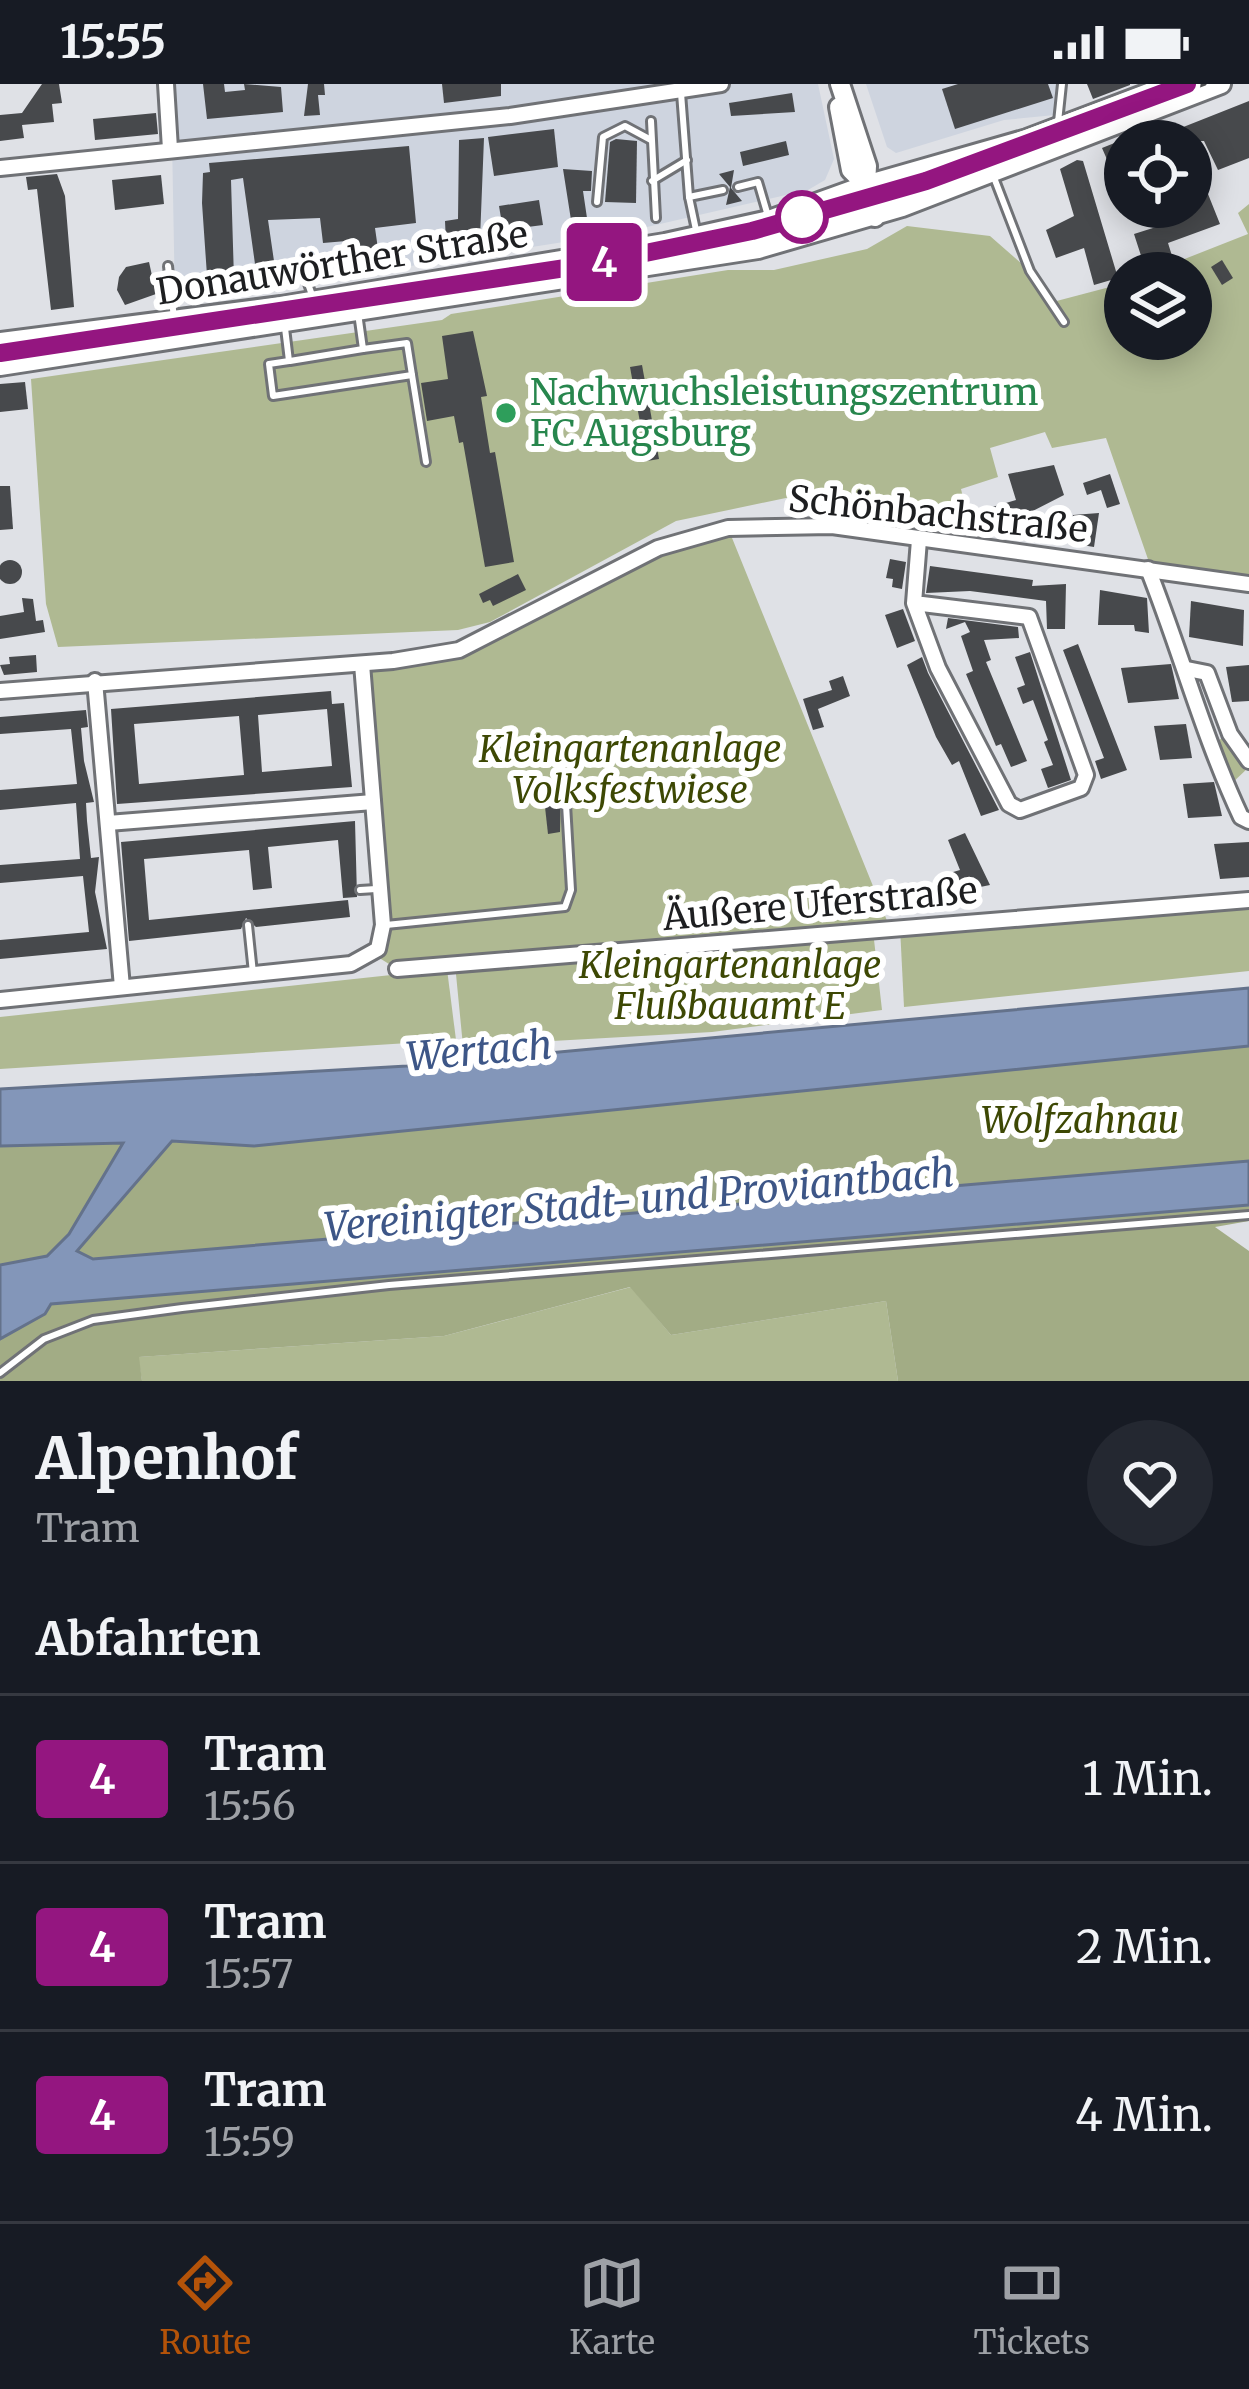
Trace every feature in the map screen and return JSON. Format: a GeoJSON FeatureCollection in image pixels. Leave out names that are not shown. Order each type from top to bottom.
{"type":"FeatureCollection","features":[{"type":"Feature","properties":{"kind":"main road"},"geometry":{"type":"LineString","coordinates":[[838,84],[867,166],[870,201]]}},
{"type":"Feature","properties":{"kind":"main road","name":"Donauwörther Straße"},"geometry":{"type":"LineString","coordinates":[[0,366],[758,249],[1148,88],[1172,84]]}},
{"type":"Feature","properties":{"kind":"main road","name":"Donauwörther Straße"},"geometry":{"type":"LineString","coordinates":[[0,342],[314,301],[698,236],[870,201],[992,172],[1221,84]]}},
{"type":"Feature","properties":{"kind":"street"},"geometry":{"type":"LineString","coordinates":[[166,84],[170,149]]}},
{"type":"Feature","properties":{"kind":"street"},"geometry":{"type":"LineString","coordinates":[[0,168],[78,153],[170,149],[510,116],[721,84]]}},
{"type":"Feature","properties":{"kind":"street","name":"Schönbachstraße"},"geometry":{"type":"LineString","coordinates":[[0,691],[362,664],[477,644],[658,548],[728,528],[791,524],[1249,584]]}},
{"type":"Feature","properties":{"kind":"street"},"geometry":{"type":"LineString","coordinates":[[914,603],[1028,617],[1086,775],[1081,788],[1020,810],[1009,804],[938,668],[914,603],[920,540]]}},
{"type":"Feature","properties":{"kind":"street"},"geometry":{"type":"LineString","coordinates":[[1148,569],[1187,669],[1203,735],[1241,818],[1249,821]]}},
{"type":"Feature","properties":{"kind":"street"},"geometry":{"type":"LineString","coordinates":[[0,1000],[351,964],[373,954],[383,925],[362,664]]}},
{"type":"Feature","properties":{"kind":"street"},"geometry":{"type":"LineString","coordinates":[[1187,669],[1207,673],[1230,734],[1249,761]]}},
{"type":"Feature","properties":{"kind":"street"},"geometry":{"type":"LineString","coordinates":[[95,681],[122,987]]}},
{"type":"Feature","properties":{"kind":"street"},"geometry":{"type":"LineString","coordinates":[[108,823],[373,802]]}},
{"type":"Feature","properties":{"kind":"street","name":"Äußere Uferstraße"},"geometry":{"type":"LineString","coordinates":[[398,969],[1249,900]]}},
{"type":"Feature","properties":{"kind":"lane"},"geometry":{"type":"LineString","coordinates":[[1058,128],[1062,84]]}},
{"type":"Feature","properties":{"kind":"lane"},"geometry":{"type":"LineString","coordinates":[[0,356],[593,267],[870,201],[1195,84]]}},
{"type":"Feature","properties":{"kind":"lane"},"geometry":{"type":"LineString","coordinates":[[681,90],[689,197],[698,236]]}},
{"type":"Feature","properties":{"kind":"lane"},"geometry":{"type":"LineString","coordinates":[[651,121],[656,218]]}},
{"type":"Feature","properties":{"kind":"lane"},"geometry":{"type":"LineString","coordinates":[[597,202],[603,136],[625,126],[651,140]]}},
{"type":"Feature","properties":{"kind":"lane"},"geometry":{"type":"LineString","coordinates":[[652,181],[687,160]]}},
{"type":"Feature","properties":{"kind":"lane"},"geometry":{"type":"LineString","coordinates":[[992,172],[1030,271],[1064,322]]}},
{"type":"Feature","properties":{"kind":"lane"},"geometry":{"type":"LineString","coordinates":[[738,187],[758,182],[769,220]]}},
{"type":"Feature","properties":{"kind":"lane"},"geometry":{"type":"LineString","coordinates":[[689,197],[723,190]]}},
{"type":"Feature","properties":{"kind":"lane"},"geometry":{"type":"LineString","coordinates":[[168,266],[174,322]]}},
{"type":"Feature","properties":{"kind":"lane"},"geometry":{"type":"LineString","coordinates":[[306,278],[314,301]]}},
{"type":"Feature","properties":{"kind":"lane"},"geometry":{"type":"LineString","coordinates":[[358,313],[363,349]]}},
{"type":"Feature","properties":{"kind":"lane"},"geometry":{"type":"LineString","coordinates":[[284,325],[290,361]]}},
{"type":"Feature","properties":{"kind":"lane"},"geometry":{"type":"LineString","coordinates":[[412,375],[273,396],[268,364],[407,343],[426,462]]}},
{"type":"Feature","properties":{"kind":"lane"},"geometry":{"type":"LineString","coordinates":[[383,925],[566,907],[571,890],[566,804]]}},
{"type":"Feature","properties":{"kind":"lane"},"geometry":{"type":"LineString","coordinates":[[360,890],[380,889]]}},
{"type":"Feature","properties":{"kind":"lane"},"geometry":{"type":"LineString","coordinates":[[248,925],[253,974]]}},
{"type":"Feature","properties":{"kind":"lane"},"geometry":{"type":"LineString","coordinates":[[0,1373],[44,1339],[93,1320],[159,1311],[389,1286],[1249,1215]]}},
{"type":"Feature","properties":{"kind":"shaded area"},"geometry":{"type":"Polygon","coordinates":[[[171,84],[818,84],[834,159],[825,180],[808,190],[621,233],[175,303],[171,84]]]}},
{"type":"Feature","properties":{"kind":"shaded area"},"geometry":{"type":"Polygon","coordinates":[[[866,84],[1058,84],[1055,115],[1004,120],[896,153],[887,147],[866,84]]]}},
{"type":"Feature","properties":{"kind":"green space","name":"Nachwuchsleistungszentrum FC Augsburg"},"geometry":{"type":"Polygon","coordinates":[[[1249,204],[1249,584],[1150,565],[1106,438],[1052,448],[1045,432],[990,448],[998,477],[961,489],[970,527],[823,512],[805,494],[676,521],[490,622],[458,630],[58,647],[46,604],[31,379],[442,320],[451,314],[728,270],[774,270],[867,249],[907,226],[990,236],[1030,271],[1049,303],[1104,289],[1104,360],[1212,360],[1212,252],[1202,252],[1248,234],[1238,213],[1249,204]]]}},
{"type":"Feature","properties":{"kind":"green space","name":"Kleingartenanlage Volksfestwiese"},"geometry":{"type":"Polygon","coordinates":[[[728,528],[890,928],[873,931],[882,1010],[712,1032],[463,1046],[455,964],[397,969],[373,954],[378,949],[362,664],[459,650],[658,548],[728,528]]]}},
{"type":"Feature","properties":{"kind":"green space"},"geometry":{"type":"Polygon","coordinates":[[[1228,734],[1249,767],[1230,785],[1212,745],[1228,734]]]}},
{"type":"Feature","properties":{"kind":"green space"},"geometry":{"type":"Polygon","coordinates":[[[1249,900],[1249,971],[904,1007],[900,927],[1249,900]]]}},
{"type":"Feature","properties":{"kind":"green space"},"geometry":{"type":"Polygon","coordinates":[[[447,969],[456,1040],[0,1069],[0,1017],[447,969]]]}},
{"type":"Feature","properties":{"kind":"green space","name":"Wolfzahnau"},"geometry":{"type":"Polygon","coordinates":[[[1249,1046],[1249,1161],[93,1259],[77,1251],[172,1141],[254,1146],[1249,1046]]]}},
{"type":"Feature","properties":{"kind":"green space"},"geometry":{"type":"Polygon","coordinates":[[[123,1143],[69,1234],[47,1256],[0,1265],[0,1146],[123,1143]]]}},
{"type":"Feature","properties":{"kind":"green space","name":"Wolfzahnau"},"geometry":{"type":"Polygon","coordinates":[[[1249,1205],[1249,1221],[1215,1227],[1249,1251],[1249,1381],[898,1381],[886,1301],[671,1335],[630,1287],[444,1336],[139,1357],[142,1381],[0,1381],[0,1339],[45,1314],[51,1304],[1249,1205]]]}},
{"type":"Feature","properties":{"kind":"green space"},"geometry":{"type":"Polygon","coordinates":[[[631,1287],[671,1335],[886,1301],[898,1381],[142,1381],[138,1357],[444,1336],[631,1287]]]}},
{"type":"Feature","properties":{"kind":"water"},"geometry":{"type":"Polygon","coordinates":[[[1249,988],[1249,1046],[254,1146],[172,1141],[77,1251],[93,1259],[1249,1161],[1249,1205],[51,1304],[45,1314],[0,1339],[0,1265],[47,1256],[69,1234],[123,1143],[0,1146],[0,1089],[407,1066],[1249,988]]]}},
{"type":"Feature","properties":{"kind":"building"},"geometry":{"type":"Polygon","coordinates":[[[42,84],[59,84],[62,103],[52,104],[54,122],[22,125],[24,138],[0,141],[0,115],[22,113],[42,84]]]}},
{"type":"Feature","properties":{"kind":"building"},"geometry":{"type":"Polygon","coordinates":[[[203,84],[224,84],[225,92],[245,90],[244,84],[281,87],[283,112],[207,119],[203,84]]]}},
{"type":"Feature","properties":{"kind":"building"},"geometry":{"type":"Polygon","coordinates":[[[308,84],[324,84],[325,95],[318,95],[320,115],[304,116],[308,84]]]}},
{"type":"Feature","properties":{"kind":"building"},"geometry":{"type":"Polygon","coordinates":[[[442,84],[501,84],[501,96],[444,103],[442,84]]]}},
{"type":"Feature","properties":{"kind":"building"},"geometry":{"type":"Polygon","coordinates":[[[958,84],[1048,84],[1053,98],[955,129],[942,89],[958,84]]]}},
{"type":"Feature","properties":{"kind":"building"},"geometry":{"type":"Polygon","coordinates":[[[1087,84],[1130,84],[1130,85],[1093,99],[1087,84]]]}},
{"type":"Feature","properties":{"kind":"building"},"geometry":{"type":"Polygon","coordinates":[[[792,93],[795,112],[731,116],[729,103],[792,93]]]}},
{"type":"Feature","properties":{"kind":"building"},"geometry":{"type":"Polygon","coordinates":[[[1249,101],[1249,158],[1218,170],[1212,158],[1212,120],[1201,120],[1249,101]]]}},
{"type":"Feature","properties":{"kind":"building"},"geometry":{"type":"Polygon","coordinates":[[[156,113],[158,134],[95,140],[93,119],[156,113]]]}},
{"type":"Feature","properties":{"kind":"building"},"geometry":{"type":"Polygon","coordinates":[[[554,129],[558,167],[494,176],[488,137],[554,129]]]}},
{"type":"Feature","properties":{"kind":"building"},"geometry":{"type":"Polygon","coordinates":[[[484,138],[480,239],[446,243],[445,221],[458,219],[459,140],[484,138]]]}},
{"type":"Feature","properties":{"kind":"building"},"geometry":{"type":"Polygon","coordinates":[[[637,141],[636,203],[605,202],[610,142],[637,141]]]}},
{"type":"Feature","properties":{"kind":"building"},"geometry":{"type":"Polygon","coordinates":[[[786,141],[789,155],[743,166],[740,152],[786,141]]]}},
{"type":"Feature","properties":{"kind":"building"},"geometry":{"type":"Polygon","coordinates":[[[409,146],[416,223],[375,228],[378,249],[359,251],[358,240],[323,243],[320,218],[268,220],[274,261],[255,264],[243,178],[231,180],[234,279],[230,289],[208,290],[202,203],[203,173],[210,172],[209,163],[409,146]]]}},
{"type":"Feature","properties":{"kind":"building"},"geometry":{"type":"Polygon","coordinates":[[[1083,161],[1110,252],[1104,252],[1104,282],[1094,285],[1084,248],[1056,258],[1046,230],[1074,216],[1060,169],[1083,161]]]}},
{"type":"Feature","properties":{"kind":"building"},"geometry":{"type":"Polygon","coordinates":[[[563,169],[592,171],[591,191],[583,191],[587,218],[571,220],[563,169]]]}},
{"type":"Feature","properties":{"kind":"building"},"geometry":{"type":"Polygon","coordinates":[[[734,170],[731,188],[742,201],[726,205],[730,187],[719,174],[734,170]]]}},
{"type":"Feature","properties":{"kind":"building"},"geometry":{"type":"Polygon","coordinates":[[[57,174],[65,196],[74,307],[51,310],[37,189],[28,190],[26,177],[57,174]]]}},
{"type":"Feature","properties":{"kind":"building"},"geometry":{"type":"Polygon","coordinates":[[[161,175],[164,204],[115,210],[112,180],[161,175]]]}},
{"type":"Feature","properties":{"kind":"building"},"geometry":{"type":"Polygon","coordinates":[[[539,200],[543,225],[503,230],[499,206],[539,200]]]}},
{"type":"Feature","properties":{"kind":"building"},"geometry":{"type":"Polygon","coordinates":[[[1212,204],[1220,224],[1212,227],[1212,204]]]}},
{"type":"Feature","properties":{"kind":"building"},"geometry":{"type":"Polygon","coordinates":[[[1153,228],[1209,228],[1168,243],[1171,252],[1140,252],[1134,234],[1153,228]]]}},
{"type":"Feature","properties":{"kind":"building"},"geometry":{"type":"Polygon","coordinates":[[[1222,260],[1233,278],[1222,285],[1212,266],[1222,260]]]}},
{"type":"Feature","properties":{"kind":"building"},"geometry":{"type":"Polygon","coordinates":[[[149,262],[156,294],[125,305],[117,290],[119,277],[126,267],[149,262]]]}},
{"type":"Feature","properties":{"kind":"building"},"geometry":{"type":"Polygon","coordinates":[[[473,331],[487,396],[481,397],[490,453],[495,452],[514,562],[485,567],[454,416],[427,421],[421,383],[448,379],[442,336],[473,331]]]}},
{"type":"Feature","properties":{"kind":"building"},"geometry":{"type":"Polygon","coordinates":[[[642,365],[659,459],[647,461],[630,367],[642,365]]]}},
{"type":"Feature","properties":{"kind":"building"},"geometry":{"type":"Polygon","coordinates":[[[25,382],[28,409],[0,412],[0,384],[25,382]]]}},
{"type":"Feature","properties":{"kind":"building"},"geometry":{"type":"Polygon","coordinates":[[[1054,465],[1064,495],[1023,516],[1043,516],[1048,530],[1028,536],[1023,521],[988,532],[982,510],[1016,500],[1008,474],[1054,465]]]}},
{"type":"Feature","properties":{"kind":"building"},"geometry":{"type":"Polygon","coordinates":[[[1110,474],[1120,504],[1107,508],[1101,490],[1087,495],[1083,483],[1110,474]]]}},
{"type":"Feature","properties":{"kind":"building"},"geometry":{"type":"Polygon","coordinates":[[[0,486],[10,486],[13,529],[0,530],[0,486]]]}},
{"type":"Feature","properties":{"kind":"building"},"geometry":{"type":"Polygon","coordinates":[[[1099,513],[1094,547],[1070,543],[1073,515],[1099,513]]]}},
{"type":"Feature","properties":{"kind":"building"},"geometry":{"type":"Polygon","coordinates":[[[890,559],[906,562],[902,589],[892,587],[893,579],[886,578],[890,559]]]}},
{"type":"Feature","properties":{"kind":"building"},"geometry":{"type":"Polygon","coordinates":[[[5,561],[21,567],[15,583],[-1,577],[5,561]]]}},
{"type":"Feature","properties":{"kind":"building"},"geometry":{"type":"Polygon","coordinates":[[[930,566],[1033,580],[1032,586],[1066,584],[1065,629],[1047,629],[1046,601],[970,591],[926,593],[930,566]]]}},
{"type":"Feature","properties":{"kind":"building"},"geometry":{"type":"Polygon","coordinates":[[[518,574],[526,590],[493,606],[490,600],[483,603],[479,594],[518,574]]]}},
{"type":"Feature","properties":{"kind":"building"},"geometry":{"type":"Polygon","coordinates":[[[1100,590],[1147,598],[1149,633],[1135,631],[1134,625],[1098,625],[1100,590]]]}},
{"type":"Feature","properties":{"kind":"building"},"geometry":{"type":"Polygon","coordinates":[[[22,598],[33,599],[36,621],[43,620],[45,632],[0,639],[0,616],[24,612],[22,598]]]}},
{"type":"Feature","properties":{"kind":"building"},"geometry":{"type":"Polygon","coordinates":[[[1191,601],[1244,610],[1243,646],[1189,637],[1191,601]]]}},
{"type":"Feature","properties":{"kind":"building"},"geometry":{"type":"Polygon","coordinates":[[[903,609],[915,641],[897,648],[885,615],[903,609]]]}},
{"type":"Feature","properties":{"kind":"building"},"geometry":{"type":"Polygon","coordinates":[[[948,618],[1018,627],[1019,638],[984,640],[991,660],[986,662],[1027,761],[1011,767],[1001,744],[996,746],[966,674],[973,671],[961,636],[970,632],[965,622],[946,629],[948,618]]]}},
{"type":"Feature","properties":{"kind":"building"},"geometry":{"type":"Polygon","coordinates":[[[1078,644],[1127,770],[1101,779],[1095,761],[1104,758],[1063,650],[1078,644]]]}},
{"type":"Feature","properties":{"kind":"building"},"geometry":{"type":"Polygon","coordinates":[[[1030,652],[1071,780],[1048,788],[1041,769],[1053,765],[1044,742],[1048,740],[1033,700],[1023,704],[1017,688],[1025,685],[1015,657],[1030,652]]]}},
{"type":"Feature","properties":{"kind":"building"},"geometry":{"type":"Polygon","coordinates":[[[36,655],[37,672],[4,675],[0,665],[10,664],[9,657],[36,655]]]}},
{"type":"Feature","properties":{"kind":"building"},"geometry":{"type":"Polygon","coordinates":[[[922,657],[999,810],[981,816],[959,761],[952,765],[936,737],[907,665],[922,657]]]}},
{"type":"Feature","properties":{"kind":"building"},"geometry":{"type":"Polygon","coordinates":[[[1171,664],[1179,699],[1128,703],[1121,668],[1171,664]]]}},
{"type":"Feature","properties":{"kind":"building"},"geometry":{"type":"Polygon","coordinates":[[[1249,665],[1249,701],[1232,702],[1226,667],[1249,665]]]}},
{"type":"Feature","properties":{"kind":"building"},"geometry":{"type":"Polygon","coordinates":[[[843,676],[850,696],[818,709],[824,727],[813,730],[803,699],[832,690],[829,681],[843,676]]]}},
{"type":"Feature","properties":{"kind":"building"},"geometry":{"type":"Polygon","coordinates":[[[331,691],[332,704],[344,703],[352,787],[117,804],[111,709],[331,691]],[[327,709],[258,715],[262,772],[332,766],[327,709]],[[239,716],[134,724],[139,784],[244,775],[239,716]]]}},
{"type":"Feature","properties":{"kind":"building"},"geometry":{"type":"Polygon","coordinates":[[[86,710],[88,727],[81,728],[94,802],[86,803],[87,821],[91,858],[99,857],[95,892],[107,949],[0,959],[0,940],[89,932],[83,876],[0,883],[0,865],[80,859],[76,803],[0,810],[0,790],[77,784],[71,729],[0,734],[0,717],[86,710]]]}},
{"type":"Feature","properties":{"kind":"building"},"geometry":{"type":"Polygon","coordinates":[[[1186,724],[1192,758],[1160,760],[1154,726],[1186,724]]]}},
{"type":"Feature","properties":{"kind":"building"},"geometry":{"type":"Polygon","coordinates":[[[1214,782],[1222,816],[1188,818],[1183,784],[1214,782]]]}},
{"type":"Feature","properties":{"kind":"building"},"geometry":{"type":"Polygon","coordinates":[[[561,787],[560,832],[548,834],[543,789],[561,787]]]}},
{"type":"Feature","properties":{"kind":"building"},"geometry":{"type":"Polygon","coordinates":[[[355,821],[357,897],[343,898],[338,840],[268,847],[272,888],[253,890],[249,850],[144,859],[149,920],[348,900],[350,917],[256,927],[246,918],[241,929],[129,941],[121,842],[355,821]]]}},
{"type":"Feature","properties":{"kind":"building"},"geometry":{"type":"Polygon","coordinates":[[[965,833],[990,885],[941,895],[936,877],[960,870],[948,840],[965,833]]]}},
{"type":"Feature","properties":{"kind":"building"},"geometry":{"type":"Polygon","coordinates":[[[1249,842],[1249,877],[1220,879],[1214,844],[1249,842]]]}},
{"type":"Feature","properties":{"kind":"tram line","name":"4"},"geometry":{"type":"LineString","coordinates":[[0,353],[592,264],[752,231],[926,181],[1187,84]]}},
{"type":"Feature","properties":{"kind":"tram line"},"geometry":{"type":"LineString","coordinates":[[0,360],[594,271],[753,237],[928,187],[1205,84]]}},
{"type":"Feature","properties":{"kind":"place","name":"Nachwuchsleistungszentrum FC Augsburg"},"geometry":{"type":"Point","coordinates":[506,413]}},
{"type":"Feature","properties":{"kind":"park label","name":"Kleingartenanlage Flußbauamt E"},"geometry":{"type":"Point","coordinates":[730,986]}},
{"type":"Feature","properties":{"kind":"water label","name":"Wertach"},"geometry":{"type":"Point","coordinates":[479,1051]}},
{"type":"Feature","properties":{"kind":"water label","name":"Vereinigter Stadt- und Proviantbach"},"geometry":{"type":"Point","coordinates":[639,1200]}}]}
